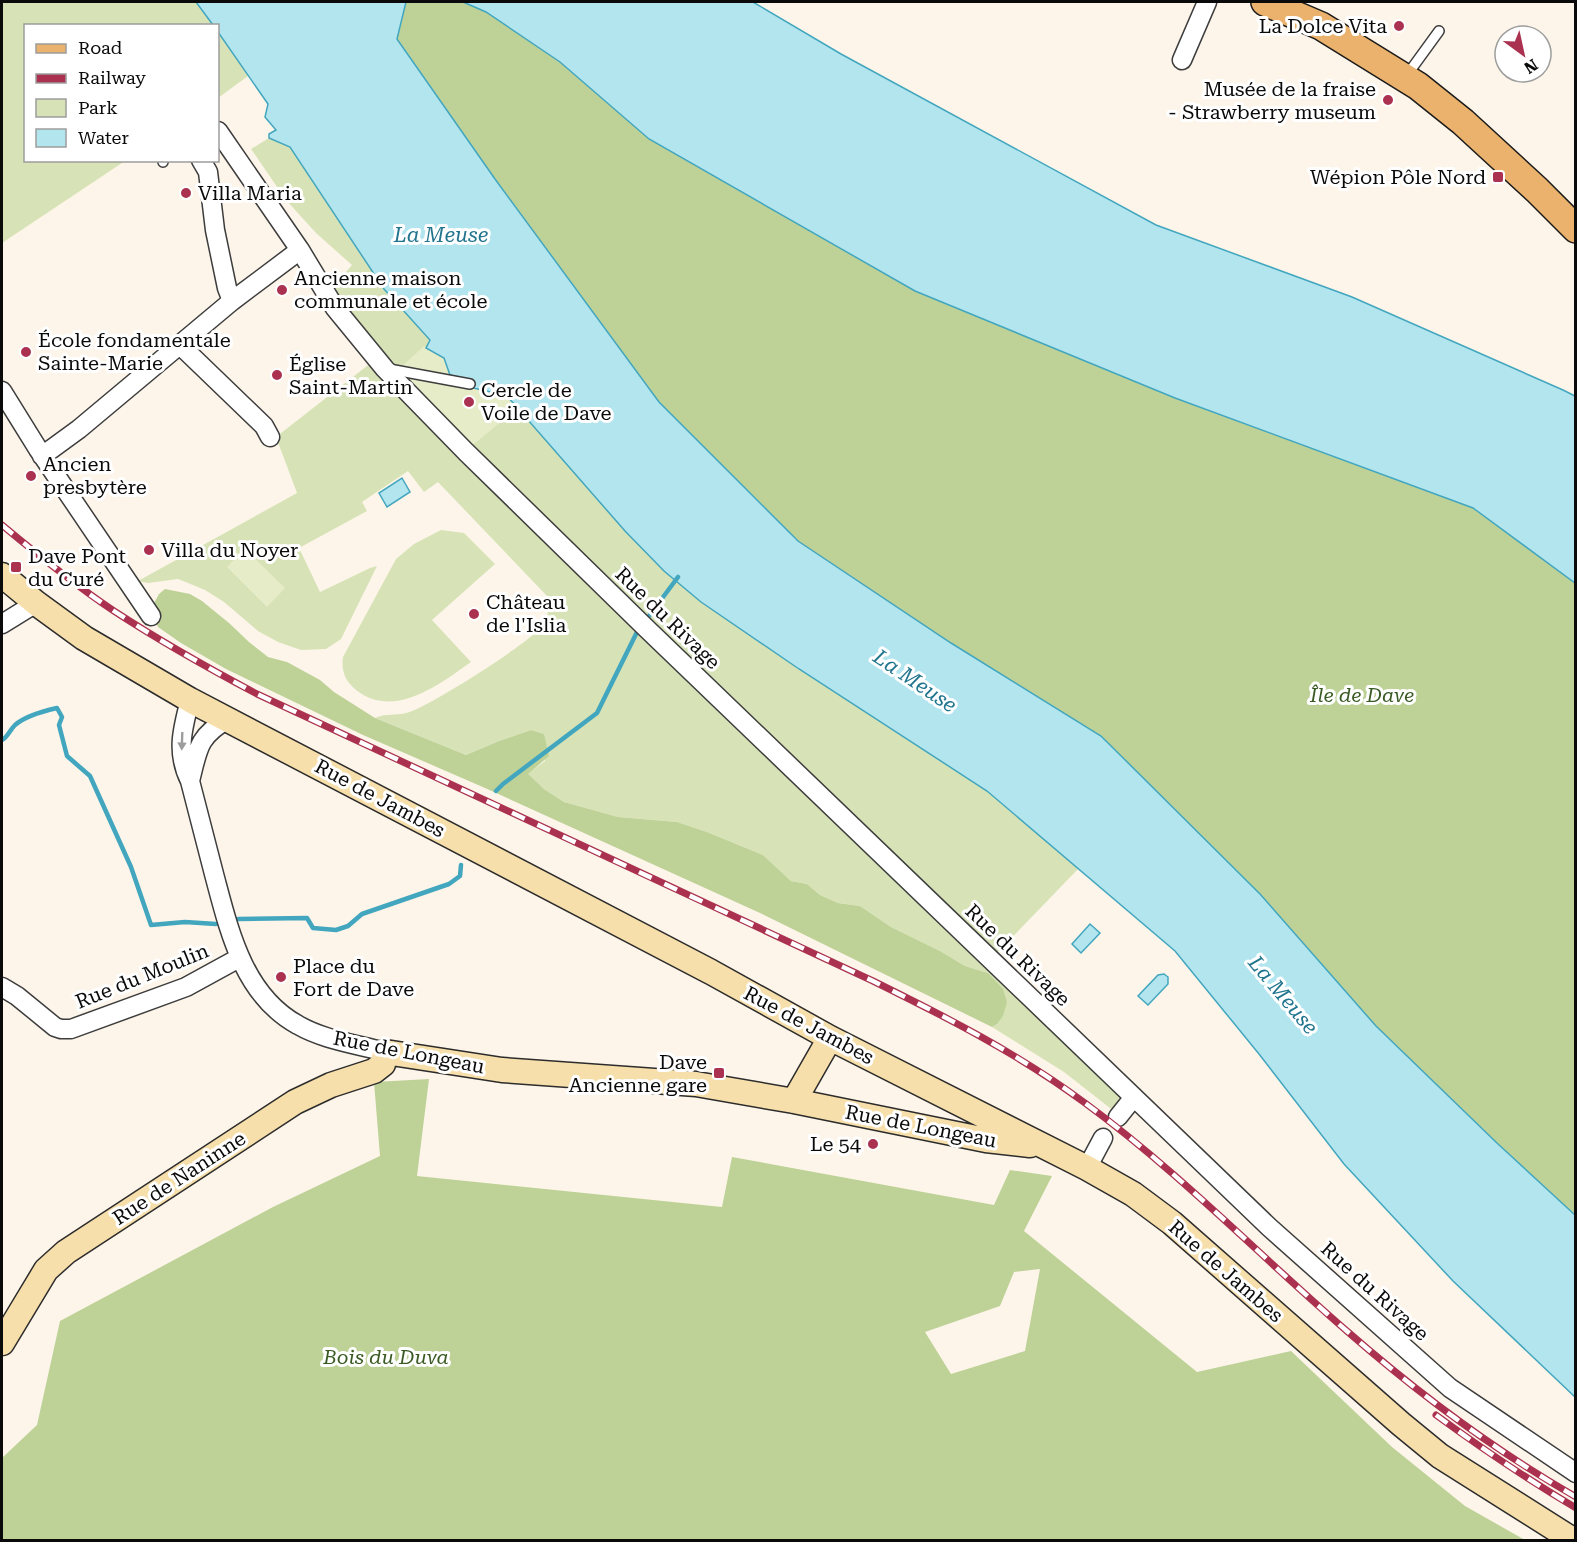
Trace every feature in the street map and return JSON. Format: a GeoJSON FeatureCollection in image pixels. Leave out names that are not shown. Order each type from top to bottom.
{"type":"FeatureCollection","features":[{"type":"Feature","properties":{"kind":"main road"},"geometry":{"type":"LineString","coordinates":[[1265,2],[1321,26],[1405,77],[1463,122],[1537,190],[1575,229]]}},
{"type":"Feature","properties":{"kind":"main road","name":"Rue de Jambes"},"geometry":{"type":"LineString","coordinates":[[2,575],[84,638],[190,700],[711,972],[830,1038],[1048,1147],[1133,1194],[1172,1223],[1440,1456],[1573,1540]]}},
{"type":"Feature","properties":{"kind":"main road"},"geometry":{"type":"LineString","coordinates":[[794,1101],[830,1038]]}},
{"type":"Feature","properties":{"kind":"main road","name":"Rue de Longeau"},"geometry":{"type":"LineString","coordinates":[[385,1052],[502,1070],[696,1084],[794,1101],[986,1140],[1048,1147]]}},
{"type":"Feature","properties":{"kind":"main road","name":"Rue de Naninne"},"geometry":{"type":"LineString","coordinates":[[2,1343],[46,1270],[61,1256],[295,1102],[332,1085],[374,1071],[383,1064],[385,1052]]}},
{"type":"Feature","properties":{"kind":"street"},"geometry":{"type":"LineString","coordinates":[[1182,60],[1207,2]]}},
{"type":"Feature","properties":{"kind":"street","name":"Rue du Rivage"},"geometry":{"type":"LineString","coordinates":[[219,132],[300,250],[335,308],[385,369],[466,452],[1269,1227],[1450,1388],[1575,1473]]}},
{"type":"Feature","properties":{"kind":"street"},"geometry":{"type":"LineString","coordinates":[[202,162],[208,172],[215,230],[227,288],[232,301]]}},
{"type":"Feature","properties":{"kind":"street"},"geometry":{"type":"LineString","coordinates":[[42,456],[79,429],[232,301],[300,250]]}},
{"type":"Feature","properties":{"kind":"street"},"geometry":{"type":"LineString","coordinates":[[180,345],[264,426],[270,437]]}},
{"type":"Feature","properties":{"kind":"street"},"geometry":{"type":"LineString","coordinates":[[2,392],[42,456],[151,616]]}},
{"type":"Feature","properties":{"kind":"street"},"geometry":{"type":"LineString","coordinates":[[2,624],[36,603]]}},
{"type":"Feature","properties":{"kind":"street","name":"Rue de Longeau"},"geometry":{"type":"LineString","coordinates":[[190,700],[182,728],[183,767],[190,781],[227,922],[240,958],[262,994],[297,1025],[321,1035],[385,1052]]}},
{"type":"Feature","properties":{"kind":"street","name":"Rue de Longeau"},"geometry":{"type":"LineString","coordinates":[[190,781],[200,744],[208,732],[228,718]]}},
{"type":"Feature","properties":{"kind":"street","name":"Rue du Moulin"},"geometry":{"type":"LineString","coordinates":[[2,987],[17,996],[55,1027],[71,1029],[186,987],[240,958]]}},
{"type":"Feature","properties":{"kind":"street"},"geometry":{"type":"LineString","coordinates":[[1118,1117],[1134,1097]]}},
{"type":"Feature","properties":{"kind":"street"},"geometry":{"type":"LineString","coordinates":[[1087,1168],[1103,1138]]}},
{"type":"Feature","properties":{"kind":"lane"},"geometry":{"type":"LineString","coordinates":[[1405,77],[1439,31]]}},
{"type":"Feature","properties":{"kind":"lane"},"geometry":{"type":"LineString","coordinates":[[385,369],[470,384]]}},
{"type":"Feature","properties":{"kind":"green space"},"geometry":{"type":"Polygon","coordinates":[[[2,2],[196,2],[212,24],[24,24],[24,162],[124,162],[2,243],[2,2]]]}},
{"type":"Feature","properties":{"kind":"green space","name":"Île de Dave"},"geometry":{"type":"Polygon","coordinates":[[[406,2],[463,2],[486,12],[560,62],[1175,398],[1473,508],[1575,583],[1575,1215],[1376,1026],[1260,894],[1101,736],[951,643],[798,541],[659,402],[495,179],[397,38],[406,2]]]}},
{"type":"Feature","properties":{"kind":"green space"},"geometry":{"type":"Polygon","coordinates":[[[219,33],[248,76],[219,97],[219,33]]]}},
{"type":"Feature","properties":{"kind":"green space"},"geometry":{"type":"Polygon","coordinates":[[[269,138],[290,147],[384,289],[431,340],[507,396],[625,531],[664,571],[701,602],[799,669],[987,791],[1079,868],[995,955],[469,448],[383,353],[332,288],[352,265],[316,233],[286,200],[251,149],[269,138]]]}},
{"type":"Feature","properties":{"kind":"green space","name":"Cercle de Voile de Dave"},"geometry":{"type":"Polygon","coordinates":[[[424,346],[444,358],[470,380],[470,387],[507,396],[518,408],[469,448],[400,377],[400,368],[424,346]]]}},
{"type":"Feature","properties":{"kind":"green space"},"geometry":{"type":"Polygon","coordinates":[[[372,362],[1125,1098],[1115,1112],[1064,1072],[992,1027],[997,1024],[988,973],[965,966],[891,927],[860,906],[838,903],[820,895],[807,884],[791,881],[763,855],[677,822],[618,817],[564,802],[544,789],[527,774],[545,761],[544,734],[531,730],[466,755],[375,718],[406,713],[435,700],[522,643],[545,623],[548,610],[547,596],[438,482],[424,492],[408,471],[362,502],[367,511],[299,548],[320,592],[377,566],[341,639],[326,649],[301,650],[278,642],[258,631],[224,602],[205,590],[178,579],[148,583],[138,581],[297,493],[276,437],[372,362]]]}},
{"type":"Feature","properties":{"kind":"green space"},"geometry":{"type":"Polygon","coordinates":[[[441,530],[464,533],[495,564],[432,620],[471,662],[416,696],[386,701],[371,698],[356,690],[349,683],[343,671],[343,657],[396,559],[414,544],[441,530]]]}},
{"type":"Feature","properties":{"kind":"green space"},"geometry":{"type":"Polygon","coordinates":[[[245,549],[285,588],[267,607],[227,567],[245,549]]]}},
{"type":"Feature","properties":{"kind":"green space"},"geometry":{"type":"Polygon","coordinates":[[[165,589],[190,594],[202,601],[268,657],[287,662],[320,680],[334,692],[375,718],[466,755],[531,730],[544,734],[549,756],[528,774],[544,789],[564,802],[618,817],[677,822],[763,855],[791,881],[807,884],[820,895],[838,903],[860,906],[891,927],[965,966],[988,973],[1003,989],[1007,1002],[1003,1016],[992,1027],[760,913],[363,735],[226,669],[158,627],[153,616],[153,605],[165,589]]]}},
{"type":"Feature","properties":{"kind":"green space","name":"Bois du Duva"},"geometry":{"type":"Polygon","coordinates":[[[429,1079],[417,1176],[722,1207],[732,1157],[994,1205],[1010,1170],[1052,1176],[1024,1231],[1197,1372],[1291,1351],[1392,1447],[1465,1506],[1525,1540],[2,1540],[2,1458],[37,1425],[60,1321],[273,1207],[380,1156],[374,1082],[429,1079]],[[1040,1269],[1014,1272],[1000,1306],[925,1332],[951,1374],[1025,1351],[1040,1269]]]}},
{"type":"Feature","properties":{"kind":"water","name":"La Meuse"},"geometry":{"type":"Polygon","coordinates":[[[196,2],[406,2],[397,39],[495,179],[659,402],[798,541],[951,643],[1101,736],[1260,894],[1376,1026],[1575,1215],[1575,1397],[1453,1281],[1344,1164],[1175,951],[987,791],[799,669],[701,602],[664,571],[625,531],[507,396],[469,387],[470,380],[450,375],[444,358],[426,348],[430,340],[384,289],[290,147],[269,138],[269,134],[276,130],[265,117],[268,104],[219,33],[219,24],[212,24],[196,2]]]}},
{"type":"Feature","properties":{"kind":"water"},"geometry":{"type":"Polygon","coordinates":[[[463,2],[753,2],[841,54],[1156,225],[1352,297],[1575,396],[1575,583],[1473,508],[1175,398],[915,291],[649,139],[560,62],[486,12],[463,2]]]}},
{"type":"Feature","properties":{"kind":"water"},"geometry":{"type":"Polygon","coordinates":[[[402,478],[410,492],[387,507],[379,493],[402,478]]]}},
{"type":"Feature","properties":{"kind":"water"},"geometry":{"type":"Polygon","coordinates":[[[1090,924],[1100,933],[1081,953],[1072,944],[1090,924]]]}},
{"type":"Feature","properties":{"kind":"water"},"geometry":{"type":"Polygon","coordinates":[[[1164,974],[1168,977],[1168,984],[1148,1005],[1138,996],[1158,975],[1164,974]]]}},
{"type":"Feature","properties":{"kind":"waterway"},"geometry":{"type":"LineString","coordinates":[[649,616],[678,577]]}},
{"type":"Feature","properties":{"kind":"waterway"},"geometry":{"type":"LineString","coordinates":[[496,791],[597,713],[638,630]]}},
{"type":"Feature","properties":{"kind":"waterway"},"geometry":{"type":"LineString","coordinates":[[2,740],[15,725],[24,719],[57,708],[62,717],[59,725],[67,756],[90,776],[131,867],[151,925],[185,922],[216,924]]}},
{"type":"Feature","properties":{"kind":"waterway"},"geometry":{"type":"LineString","coordinates":[[238,919],[307,918],[313,928],[336,930],[348,926],[362,914],[449,884],[460,876],[461,865]]}},
{"type":"Feature","properties":{"kind":"railway"},"geometry":{"type":"LineString","coordinates":[[2,525],[57,570],[114,611],[184,654],[257,694],[873,981],[955,1023],[1034,1068],[1085,1103],[1153,1157],[1315,1303],[1402,1377],[1458,1420],[1516,1460],[1576,1497]]}},
{"type":"Feature","properties":{"kind":"railway"},"geometry":{"type":"LineString","coordinates":[[1436,1415],[1505,1463],[1576,1508]]}},
{"type":"Feature","properties":{"kind":"place","name":"La Dolce Vita"},"geometry":{"type":"Point","coordinates":[1399,26]}},
{"type":"Feature","properties":{"kind":"place","name":"Musée de la fraise - Strawberry museum"},"geometry":{"type":"Point","coordinates":[1388,100]}},
{"type":"Feature","properties":{"kind":"place","name":"Wépion Pôle Nord"},"geometry":{"type":"Point","coordinates":[1498,177]}},
{"type":"Feature","properties":{"kind":"place","name":"Villa Maria"},"geometry":{"type":"Point","coordinates":[186,193]}},
{"type":"Feature","properties":{"kind":"place","name":"Ancienne maison communale et école"},"geometry":{"type":"Point","coordinates":[282,290]}},
{"type":"Feature","properties":{"kind":"place","name":"École fondamentale Sainte-Marie"},"geometry":{"type":"Point","coordinates":[26,352]}},
{"type":"Feature","properties":{"kind":"place","name":"Église Saint-Martin"},"geometry":{"type":"Point","coordinates":[277,375]}},
{"type":"Feature","properties":{"kind":"place","name":"Cercle de Voile de Dave"},"geometry":{"type":"Point","coordinates":[469,402]}},
{"type":"Feature","properties":{"kind":"place","name":"Ancien presbytère"},"geometry":{"type":"Point","coordinates":[31,476]}},
{"type":"Feature","properties":{"kind":"place","name":"Villa du Noyer"},"geometry":{"type":"Point","coordinates":[149,550]}},
{"type":"Feature","properties":{"kind":"place","name":"Dave Pont du Curé"},"geometry":{"type":"Point","coordinates":[16,567]}},
{"type":"Feature","properties":{"kind":"place","name":"Château de l'Islia"},"geometry":{"type":"Point","coordinates":[474,614]}},
{"type":"Feature","properties":{"kind":"place","name":"Place du Fort de Dave"},"geometry":{"type":"Point","coordinates":[281,977]}},
{"type":"Feature","properties":{"kind":"place","name":"Dave Ancienne gare"},"geometry":{"type":"Point","coordinates":[719,1073]}},
{"type":"Feature","properties":{"kind":"place","name":"Le 54"},"geometry":{"type":"Point","coordinates":[873,1144]}}]}
